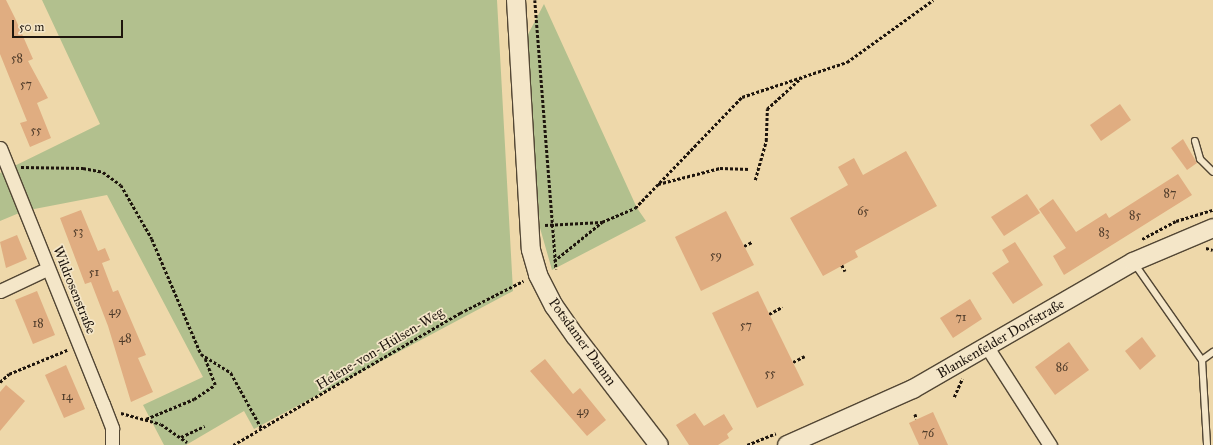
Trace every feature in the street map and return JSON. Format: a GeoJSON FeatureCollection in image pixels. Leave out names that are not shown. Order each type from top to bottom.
{"type":"FeatureCollection","features":[{"type":"Feature","properties":{"kind":"main road","name":"Potsdamer Damm"},"geometry":{"type":"LineString","coordinates":[[516,0],[528,203],[530,228],[538,275],[554,306],[576,337],[660,445]]}},
{"type":"Feature","properties":{"kind":"main road","name":"Blankenfelder Dorfstraße"},"geometry":{"type":"LineString","coordinates":[[788,445],[913,389],[1133,262],[1213,228]]}},
{"type":"Feature","properties":{"kind":"street","name":"Wildrosenstraße"},"geometry":{"type":"LineString","coordinates":[[0,148],[47,269],[105,409],[112,428],[112,445]]}},
{"type":"Feature","properties":{"kind":"street"},"geometry":{"type":"LineString","coordinates":[[0,291],[47,269]]}},
{"type":"Feature","properties":{"kind":"street"},"geometry":{"type":"LineString","coordinates":[[987,347],[1050,445]]}},
{"type":"Feature","properties":{"kind":"lane"},"geometry":{"type":"LineString","coordinates":[[1195,141],[1200,159],[1213,172]]}},
{"type":"Feature","properties":{"kind":"lane"},"geometry":{"type":"LineString","coordinates":[[1133,262],[1202,360],[1207,445]]}},
{"type":"Feature","properties":{"kind":"lane"},"geometry":{"type":"LineString","coordinates":[[1202,360],[1213,352]]}},
{"type":"Feature","properties":{"kind":"path"},"geometry":{"type":"LineString","coordinates":[[535,0],[550,224],[556,269]]}},
{"type":"Feature","properties":{"kind":"path"},"geometry":{"type":"LineString","coordinates":[[554,261],[602,222],[635,208],[742,97],[847,62],[933,0]]}},
{"type":"Feature","properties":{"kind":"path"},"geometry":{"type":"LineString","coordinates":[[756,180],[766,141],[767,109],[802,76]]}},
{"type":"Feature","properties":{"kind":"path"},"geometry":{"type":"LineString","coordinates":[[9,169],[44,165],[83,168],[114,178],[152,239],[215,385],[194,399],[146,419]]}},
{"type":"Feature","properties":{"kind":"path"},"geometry":{"type":"LineString","coordinates":[[658,184],[720,168],[750,170]]}},
{"type":"Feature","properties":{"kind":"path"},"geometry":{"type":"LineString","coordinates":[[530,228],[550,224],[602,222]]}},
{"type":"Feature","properties":{"kind":"path"},"geometry":{"type":"LineString","coordinates":[[744,246],[752,242]]}},
{"type":"Feature","properties":{"kind":"path"},"geometry":{"type":"LineString","coordinates":[[842,265],[845,271]]}},
{"type":"Feature","properties":{"kind":"path","name":"Helene-von-Hülsen-Weg"},"geometry":{"type":"LineString","coordinates":[[233,445],[460,313],[538,275]]}},
{"type":"Feature","properties":{"kind":"path"},"geometry":{"type":"LineString","coordinates":[[769,314],[782,308]]}},
{"type":"Feature","properties":{"kind":"path"},"geometry":{"type":"LineString","coordinates":[[0,382],[1,378],[79,345]]}},
{"type":"Feature","properties":{"kind":"path"},"geometry":{"type":"LineString","coordinates":[[793,362],[805,356]]}},
{"type":"Feature","properties":{"kind":"path"},"geometry":{"type":"LineString","coordinates":[[205,359],[231,373],[262,429]]}},
{"type":"Feature","properties":{"kind":"path"},"geometry":{"type":"LineString","coordinates":[[105,409],[146,419],[187,442]]}},
{"type":"Feature","properties":{"kind":"path"},"geometry":{"type":"LineString","coordinates":[[914,414],[917,419]]}},
{"type":"Feature","properties":{"kind":"path"},"geometry":{"type":"LineString","coordinates":[[180,437],[205,426]]}},
{"type":"Feature","properties":{"kind":"green space"},"geometry":{"type":"Polygon","coordinates":[[[42,0],[497,0],[513,291],[254,429],[244,411],[186,445],[164,445],[143,405],[203,377],[107,195],[24,211],[0,221],[0,173],[100,124],[42,0]]]}},
{"type":"Feature","properties":{"kind":"green space"},"geometry":{"type":"Polygon","coordinates":[[[544,4],[637,208],[646,221],[552,270],[540,228],[526,38],[544,4]]]}},
{"type":"Feature","properties":{"kind":"building"},"geometry":{"type":"Polygon","coordinates":[[[0,0],[6,0],[15,18],[33,59],[28,61],[48,98],[37,103],[51,138],[30,147],[20,123],[27,121],[0,54],[0,0]]]}},
{"type":"Feature","properties":{"kind":"building"},"geometry":{"type":"Polygon","coordinates":[[[1120,104],[1131,120],[1101,141],[1090,125],[1120,104]]]}},
{"type":"Feature","properties":{"kind":"building"},"geometry":{"type":"Polygon","coordinates":[[[1183,139],[1197,163],[1187,170],[1171,148],[1183,139]]]}},
{"type":"Feature","properties":{"kind":"building"},"geometry":{"type":"Polygon","coordinates":[[[906,151],[937,206],[855,251],[858,257],[823,276],[790,218],[848,185],[838,167],[854,158],[863,175],[906,151]]]}},
{"type":"Feature","properties":{"kind":"building"},"geometry":{"type":"Polygon","coordinates":[[[1178,174],[1192,195],[1064,275],[1053,256],[1066,248],[1039,209],[1053,199],[1076,232],[1106,213],[1109,218],[1178,174]]]}},
{"type":"Feature","properties":{"kind":"building"},"geometry":{"type":"Polygon","coordinates":[[[1027,194],[1040,213],[1004,236],[991,217],[1027,194]]]}},
{"type":"Feature","properties":{"kind":"building"},"geometry":{"type":"Polygon","coordinates":[[[81,210],[98,251],[105,248],[110,260],[102,263],[113,292],[118,290],[146,355],[138,358],[153,392],[131,402],[108,326],[91,282],[85,284],[60,218],[81,210]]]}},
{"type":"Feature","properties":{"kind":"building"},"geometry":{"type":"Polygon","coordinates":[[[726,211],[754,265],[701,291],[675,237],[726,211]]]}},
{"type":"Feature","properties":{"kind":"building"},"geometry":{"type":"Polygon","coordinates":[[[17,235],[27,259],[6,268],[0,242],[17,235]]]}},
{"type":"Feature","properties":{"kind":"building"},"geometry":{"type":"Polygon","coordinates":[[[1015,242],[1043,285],[1013,304],[992,273],[1009,262],[1002,250],[1015,242]]]}},
{"type":"Feature","properties":{"kind":"building"},"geometry":{"type":"Polygon","coordinates":[[[37,291],[55,335],[33,344],[15,300],[37,291]]]}},
{"type":"Feature","properties":{"kind":"building"},"geometry":{"type":"Polygon","coordinates":[[[758,291],[804,385],[757,408],[712,313],[758,291]]]}},
{"type":"Feature","properties":{"kind":"building"},"geometry":{"type":"Polygon","coordinates":[[[970,299],[982,319],[953,338],[940,318],[970,299]]]}},
{"type":"Feature","properties":{"kind":"building"},"geometry":{"type":"Polygon","coordinates":[[[1142,337],[1156,356],[1140,370],[1125,351],[1142,337]]]}},
{"type":"Feature","properties":{"kind":"building"},"geometry":{"type":"Polygon","coordinates":[[[1069,342],[1089,370],[1055,395],[1035,367],[1069,342]]]}},
{"type":"Feature","properties":{"kind":"building"},"geometry":{"type":"Polygon","coordinates":[[[545,359],[573,394],[580,388],[606,420],[587,436],[530,371],[545,359]]]}},
{"type":"Feature","properties":{"kind":"building"},"geometry":{"type":"Polygon","coordinates":[[[66,365],[85,409],[64,418],[45,375],[66,365]]]}},
{"type":"Feature","properties":{"kind":"building"},"geometry":{"type":"Polygon","coordinates":[[[6,385],[25,401],[0,431],[0,392],[6,385]]]}},
{"type":"Feature","properties":{"kind":"building"},"geometry":{"type":"Polygon","coordinates":[[[933,412],[948,445],[919,445],[909,423],[933,412]]]}},
{"type":"Feature","properties":{"kind":"building"},"geometry":{"type":"Polygon","coordinates":[[[695,413],[704,426],[724,414],[733,429],[727,434],[729,438],[718,445],[689,445],[676,425],[695,413]]]}}]}
